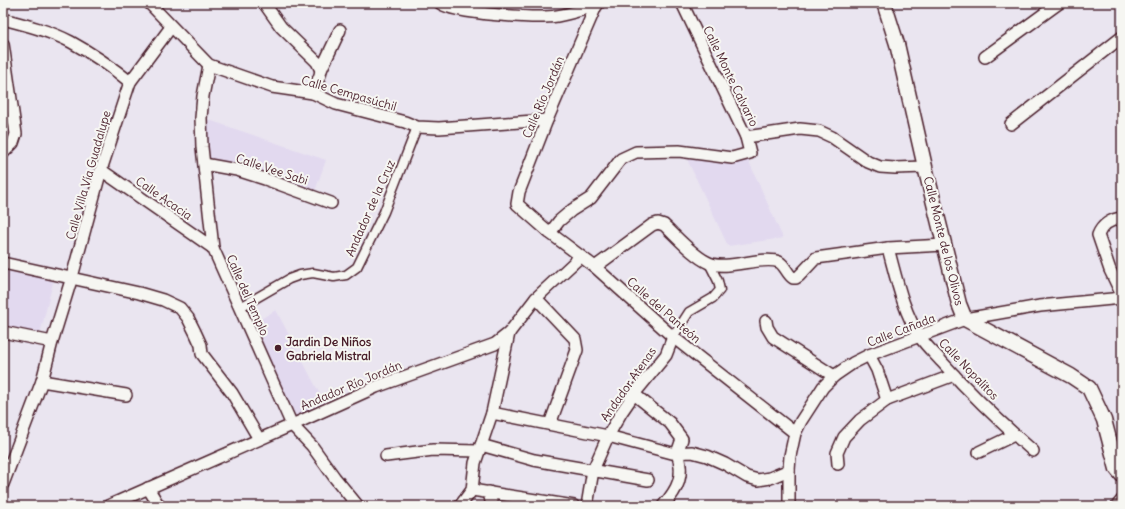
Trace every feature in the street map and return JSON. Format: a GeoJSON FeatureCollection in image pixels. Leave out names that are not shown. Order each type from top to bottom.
{"type":"FeatureCollection","features":[{"type":"Feature","properties":{"kind":"street","name":"Calle Cempasúchil"},"geometry":{"type":"LineString","coordinates":[[149,3],[209,65],[272,87],[313,93],[336,104],[405,122],[417,127],[439,128],[548,120]]}},
{"type":"Feature","properties":{"kind":"street"},"geometry":{"type":"LineString","coordinates":[[264,3],[281,27],[317,62],[321,70]]}},
{"type":"Feature","properties":{"kind":"street","name":"Calle Monte Calvario"},"geometry":{"type":"LineString","coordinates":[[682,3],[746,137]]}},
{"type":"Feature","properties":{"kind":"street","name":"Calle Monte de los Olivos"},"geometry":{"type":"LineString","coordinates":[[884,3],[897,44],[944,245],[959,304],[965,319],[1071,376],[1089,388],[1104,420],[1117,469],[1122,476]]}},
{"type":"Feature","properties":{"kind":"street"},"geometry":{"type":"LineString","coordinates":[[985,58],[1059,3]]}},
{"type":"Feature","properties":{"kind":"street"},"geometry":{"type":"LineString","coordinates":[[442,4],[458,9],[483,8],[506,16],[556,16],[581,6],[598,4]]}},
{"type":"Feature","properties":{"kind":"street","name":"Calle Río Jordán"},"geometry":{"type":"LineString","coordinates":[[517,204],[519,192],[548,120],[598,4]]}},
{"type":"Feature","properties":{"kind":"street"},"geometry":{"type":"LineString","coordinates":[[3,19],[36,28],[70,42],[115,70],[130,82]]}},
{"type":"Feature","properties":{"kind":"street","name":"Calle Villa Vía Guadalupe"},"geometry":{"type":"LineString","coordinates":[[3,484],[42,382],[101,170],[130,82],[171,27]]}},
{"type":"Feature","properties":{"kind":"street"},"geometry":{"type":"LineString","coordinates":[[313,93],[321,70],[340,30]]}},
{"type":"Feature","properties":{"kind":"street"},"geometry":{"type":"LineString","coordinates":[[1011,124],[1122,37]]}},
{"type":"Feature","properties":{"kind":"street"},"geometry":{"type":"LineString","coordinates":[[3,44],[8,108],[16,134],[13,143],[3,153]]}},
{"type":"Feature","properties":{"kind":"street","name":"Calle del Templo"},"geometry":{"type":"LineString","coordinates":[[209,65],[205,80],[201,118],[202,147],[213,248],[292,425],[312,446],[335,478],[358,506]]}},
{"type":"Feature","properties":{"kind":"street","name":"Andador de la Cruz"},"geometry":{"type":"LineString","coordinates":[[239,308],[289,279],[300,275],[313,273],[334,277],[346,275],[357,267],[384,212],[417,127]]}},
{"type":"Feature","properties":{"kind":"street"},"geometry":{"type":"LineString","coordinates":[[550,233],[559,221],[591,198],[621,159],[636,152],[679,151],[732,158],[750,153],[746,137],[800,129],[818,131],[832,137],[868,162],[880,166],[895,168],[925,167]]}},
{"type":"Feature","properties":{"kind":"street","name":"Calle Vee Sabi"},"geometry":{"type":"LineString","coordinates":[[204,164],[237,170],[331,204]]}},
{"type":"Feature","properties":{"kind":"street","name":"Calle Acacia"},"geometry":{"type":"LineString","coordinates":[[101,170],[213,248]]}},
{"type":"Feature","properties":{"kind":"street","name":"Calle del Panteón"},"geometry":{"type":"LineString","coordinates":[[517,204],[580,257],[596,267],[673,337],[795,433]]}},
{"type":"Feature","properties":{"kind":"street"},"geometry":{"type":"LineString","coordinates":[[1122,218],[1106,223],[1101,228],[1098,235],[1110,270],[1122,296]]}},
{"type":"Feature","properties":{"kind":"street"},"geometry":{"type":"LineString","coordinates":[[596,267],[652,225],[658,223],[664,225],[708,263],[720,265],[777,261],[782,264],[789,275],[793,278],[799,276],[816,258],[888,248],[944,245]]}},
{"type":"Feature","properties":{"kind":"street","name":"Calle Nopalitos"},"geometry":{"type":"LineString","coordinates":[[888,248],[905,303],[920,337],[954,375],[1033,451]]}},
{"type":"Feature","properties":{"kind":"street","name":"Andador Río Jordán"},"geometry":{"type":"LineString","coordinates":[[108,506],[376,387],[495,344],[509,333],[536,298],[580,257]]}},
{"type":"Feature","properties":{"kind":"street"},"geometry":{"type":"LineString","coordinates":[[3,263],[139,293],[163,300],[180,308],[188,318],[195,332],[201,345],[202,354],[232,392],[260,439]]}},
{"type":"Feature","properties":{"kind":"street","name":"Andador Atenas"},"geometry":{"type":"LineString","coordinates":[[587,506],[593,470],[597,458],[621,413],[666,354],[673,337],[689,312],[713,298],[720,290],[718,281],[708,263]]}},
{"type":"Feature","properties":{"kind":"street","name":"Calle Cañada"},"geometry":{"type":"LineString","coordinates":[[789,506],[790,456],[795,433],[823,387],[834,376],[853,363],[869,355],[965,319],[1040,306],[1122,296]]}},
{"type":"Feature","properties":{"kind":"street"},"geometry":{"type":"LineString","coordinates":[[536,298],[575,340],[577,350],[550,424]]}},
{"type":"Feature","properties":{"kind":"street"},"geometry":{"type":"LineString","coordinates":[[766,321],[767,328],[774,337],[834,376]]}},
{"type":"Feature","properties":{"kind":"street"},"geometry":{"type":"LineString","coordinates":[[3,332],[52,342]]}},
{"type":"Feature","properties":{"kind":"street"},"geometry":{"type":"LineString","coordinates":[[460,506],[472,490],[476,463],[492,413],[509,333]]}},
{"type":"Feature","properties":{"kind":"street"},"geometry":{"type":"LineString","coordinates":[[869,355],[877,370],[887,400]]}},
{"type":"Feature","properties":{"kind":"street"},"geometry":{"type":"LineString","coordinates":[[838,464],[837,453],[844,437],[860,420],[887,400],[954,375]]}},
{"type":"Feature","properties":{"kind":"street"},"geometry":{"type":"LineString","coordinates":[[42,382],[126,396]]}},
{"type":"Feature","properties":{"kind":"street"},"geometry":{"type":"LineString","coordinates":[[634,394],[670,423],[682,439],[677,453],[681,463],[681,472],[676,489],[663,506]]}},
{"type":"Feature","properties":{"kind":"street"},"geometry":{"type":"LineString","coordinates":[[492,413],[608,436],[677,453],[692,452],[725,464],[747,477],[758,480],[770,478],[789,470]]}},
{"type":"Feature","properties":{"kind":"street"},"geometry":{"type":"LineString","coordinates":[[979,452],[1014,434]]}},
{"type":"Feature","properties":{"kind":"street"},"geometry":{"type":"LineString","coordinates":[[386,456],[433,450],[480,448],[534,460],[648,480]]}},
{"type":"Feature","properties":{"kind":"street"},"geometry":{"type":"LineString","coordinates":[[148,488],[159,506]]}},
{"type":"Feature","properties":{"kind":"street"},"geometry":{"type":"LineString","coordinates":[[472,490],[574,506]]}},
{"type":"Feature","properties":{"kind":"street"},"geometry":{"type":"LineString","coordinates":[[489,492],[492,506]]}},
{"type":"Feature","properties":{"kind":"street"},"geometry":{"type":"LineString","coordinates":[[1117,506],[1122,500]]}},
{"type":"Feature","properties":{"kind":"shaded area"},"geometry":{"type":"Polygon","coordinates":[[[206,119],[326,160],[314,194],[204,158],[206,119]]]}},
{"type":"Feature","properties":{"kind":"shaded area"},"geometry":{"type":"Polygon","coordinates":[[[686,157],[747,157],[783,238],[728,246],[686,157]]]}},
{"type":"Feature","properties":{"kind":"shaded area"},"geometry":{"type":"Polygon","coordinates":[[[3,271],[54,278],[39,338],[3,330],[3,271]]]}},
{"type":"Feature","properties":{"kind":"shaded area","name":"Jardin De Niños Gabriela Mistral"},"geometry":{"type":"Polygon","coordinates":[[[276,310],[325,404],[293,420],[249,326],[276,310]]]}},
{"type":"Feature","properties":{"kind":"place","name":"Jardin De Niños Gabriela Mistral"},"geometry":{"type":"Point","coordinates":[278,348]}}]}
